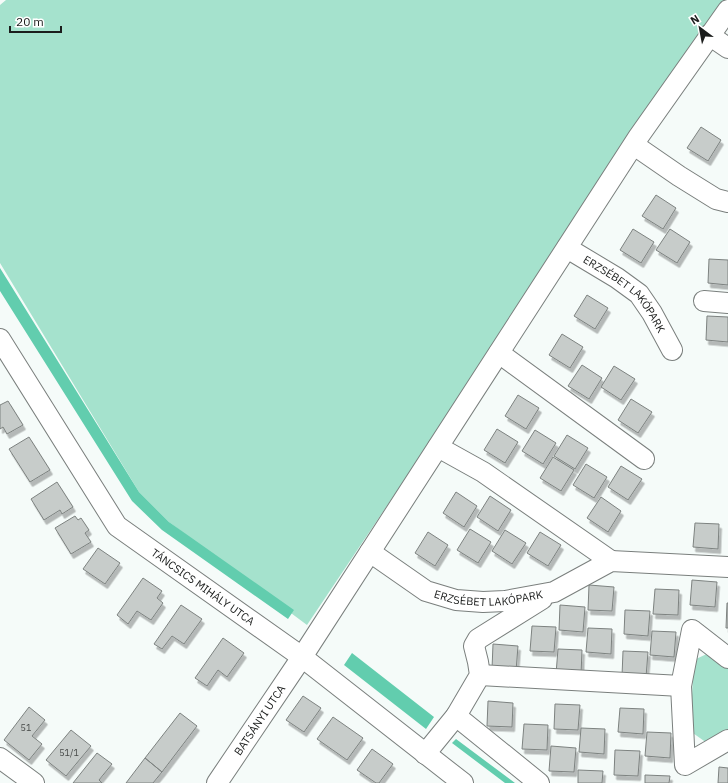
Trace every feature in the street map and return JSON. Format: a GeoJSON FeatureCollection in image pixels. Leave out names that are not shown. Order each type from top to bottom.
{"type":"FeatureCollection","features":[{"type":"Feature","properties":{"kind":"street"},"geometry":{"type":"LineString","coordinates":[[302,657],[634,145],[709,35],[728,10]]}},
{"type":"Feature","properties":{"kind":"street"},"geometry":{"type":"LineString","coordinates":[[709,35],[728,48]]}},
{"type":"Feature","properties":{"kind":"street"},"geometry":{"type":"LineString","coordinates":[[634,145],[716,199],[728,202]]}},
{"type":"Feature","properties":{"kind":"street","name":"ERZSÉBET LAKÓPARK"},"geometry":{"type":"LineString","coordinates":[[567,248],[618,278],[639,294],[652,313],[672,350]]}},
{"type":"Feature","properties":{"kind":"street"},"geometry":{"type":"LineString","coordinates":[[704,301],[728,303]]}},
{"type":"Feature","properties":{"kind":"street","name":"TÁNCSICS MIHÁLY UTCA"},"geometry":{"type":"LineString","coordinates":[[0,339],[117,526],[302,657],[463,783]]}},
{"type":"Feature","properties":{"kind":"street"},"geometry":{"type":"LineString","coordinates":[[498,353],[644,459]]}},
{"type":"Feature","properties":{"kind":"street"},"geometry":{"type":"LineString","coordinates":[[438,447],[483,472],[611,561],[728,567]]}},
{"type":"Feature","properties":{"kind":"street","name":"ERZSÉBET LAKÓPARK"},"geometry":{"type":"LineString","coordinates":[[370,552],[426,591],[456,600],[483,602],[505,601],[554,592],[611,561]]}},
{"type":"Feature","properties":{"kind":"street"},"geometry":{"type":"LineString","coordinates":[[425,754],[456,716],[480,675],[474,646],[478,639],[554,592]]}},
{"type":"Feature","properties":{"kind":"street"},"geometry":{"type":"LineString","coordinates":[[491,602],[499,625]]}},
{"type":"Feature","properties":{"kind":"street"},"geometry":{"type":"LineString","coordinates":[[728,658],[692,630],[681,686],[685,765],[728,740]]}},
{"type":"Feature","properties":{"kind":"street","name":"BATSÁNYI UTCA"},"geometry":{"type":"LineString","coordinates":[[217,783],[302,657]]}},
{"type":"Feature","properties":{"kind":"street"},"geometry":{"type":"LineString","coordinates":[[480,675],[681,686]]}},
{"type":"Feature","properties":{"kind":"street"},"geometry":{"type":"LineString","coordinates":[[456,716],[539,783]]}},
{"type":"Feature","properties":{"kind":"street"},"geometry":{"type":"LineString","coordinates":[[0,758],[34,783]]}},
{"type":"Feature","properties":{"kind":"shaded area"},"geometry":{"type":"Polygon","coordinates":[[[6,0],[726,0],[307,625],[169,522],[139,492],[0,263],[0,5],[6,0]]]}},
{"type":"Feature","properties":{"kind":"shaded area"},"geometry":{"type":"Polygon","coordinates":[[[0,268],[139,492],[169,522],[294,610],[288,619],[162,530],[132,501],[0,291],[0,268]]]}},
{"type":"Feature","properties":{"kind":"shaded area"},"geometry":{"type":"Polygon","coordinates":[[[713,651],[728,663],[728,731],[707,743],[690,731],[694,660],[713,651]]]}},
{"type":"Feature","properties":{"kind":"shaded area"},"geometry":{"type":"Polygon","coordinates":[[[352,653],[434,717],[426,729],[344,665],[352,653]]]}},
{"type":"Feature","properties":{"kind":"shaded area"},"geometry":{"type":"Polygon","coordinates":[[[456,739],[515,783],[505,783],[452,743],[456,739]]]}},
{"type":"Feature","properties":{"kind":"building"},"geometry":{"type":"Polygon","coordinates":[[[701,127],[721,140],[708,161],[687,148],[701,127]]]}},
{"type":"Feature","properties":{"kind":"building"},"geometry":{"type":"Polygon","coordinates":[[[656,195],[676,208],[663,229],[642,216],[656,195]]]}},
{"type":"Feature","properties":{"kind":"building"},"geometry":{"type":"Polygon","coordinates":[[[633,229],[654,242],[641,263],[620,250],[633,229]]]}},
{"type":"Feature","properties":{"kind":"building"},"geometry":{"type":"Polygon","coordinates":[[[670,229],[690,242],[677,263],[656,250],[670,229]]]}},
{"type":"Feature","properties":{"kind":"building"},"geometry":{"type":"Polygon","coordinates":[[[709,259],[728,260],[728,285],[708,283],[709,259]]]}},
{"type":"Feature","properties":{"kind":"building"},"geometry":{"type":"Polygon","coordinates":[[[587,295],[608,308],[595,329],[574,316],[587,295]]]}},
{"type":"Feature","properties":{"kind":"building"},"geometry":{"type":"Polygon","coordinates":[[[707,316],[728,317],[728,342],[706,340],[707,316]]]}},
{"type":"Feature","properties":{"kind":"building"},"geometry":{"type":"Polygon","coordinates":[[[562,334],[583,347],[570,368],[549,355],[562,334]]]}},
{"type":"Feature","properties":{"kind":"building"},"geometry":{"type":"Polygon","coordinates":[[[582,365],[602,378],[589,399],[568,386],[582,365]]]}},
{"type":"Feature","properties":{"kind":"building"},"geometry":{"type":"Polygon","coordinates":[[[614,366],[635,379],[621,400],[601,387],[614,366]]]}},
{"type":"Feature","properties":{"kind":"building"},"geometry":{"type":"Polygon","coordinates":[[[518,395],[539,408],[526,429],[505,416],[518,395]]]}},
{"type":"Feature","properties":{"kind":"building"},"geometry":{"type":"Polygon","coordinates":[[[631,399],[652,412],[638,433],[618,420],[631,399]]]}},
{"type":"Feature","properties":{"kind":"building"},"geometry":{"type":"Polygon","coordinates":[[[8,401],[23,425],[7,434],[3,427],[0,429],[0,405],[8,401]]]}},
{"type":"Feature","properties":{"kind":"building"},"geometry":{"type":"Polygon","coordinates":[[[497,429],[518,442],[505,463],[484,450],[497,429]]]}},
{"type":"Feature","properties":{"kind":"building"},"geometry":{"type":"Polygon","coordinates":[[[535,430],[556,443],[543,464],[522,451],[535,430]]]}},
{"type":"Feature","properties":{"kind":"building"},"geometry":{"type":"Polygon","coordinates":[[[567,435],[588,448],[575,469],[554,456],[567,435]]]}},
{"type":"Feature","properties":{"kind":"building"},"geometry":{"type":"Polygon","coordinates":[[[29,437],[50,470],[30,482],[9,449],[29,437]]]}},
{"type":"Feature","properties":{"kind":"building"},"geometry":{"type":"Polygon","coordinates":[[[553,457],[574,470],[561,491],[540,478],[553,457]]]}},
{"type":"Feature","properties":{"kind":"building"},"geometry":{"type":"Polygon","coordinates":[[[586,464],[607,477],[594,498],[573,485],[586,464]]]}},
{"type":"Feature","properties":{"kind":"building"},"geometry":{"type":"Polygon","coordinates":[[[621,466],[642,479],[628,500],[608,487],[621,466]]]}},
{"type":"Feature","properties":{"kind":"building"},"geometry":{"type":"Polygon","coordinates":[[[57,482],[73,507],[62,514],[60,510],[44,520],[31,499],[57,482]]]}},
{"type":"Feature","properties":{"kind":"building"},"geometry":{"type":"Polygon","coordinates":[[[456,492],[477,506],[464,527],[443,513],[456,492]]]}},
{"type":"Feature","properties":{"kind":"building"},"geometry":{"type":"Polygon","coordinates":[[[490,496],[511,510],[498,531],[477,517],[490,496]]]}},
{"type":"Feature","properties":{"kind":"building"},"geometry":{"type":"Polygon","coordinates":[[[601,497],[621,511],[608,532],[587,518],[601,497]]]}},
{"type":"Feature","properties":{"kind":"building"},"geometry":{"type":"Polygon","coordinates":[[[75,516],[78,520],[81,518],[89,530],[85,533],[91,542],[71,554],[55,528],[75,516]]]}},
{"type":"Feature","properties":{"kind":"building"},"geometry":{"type":"Polygon","coordinates":[[[695,523],[719,524],[718,549],[693,547],[695,523]]]}},
{"type":"Feature","properties":{"kind":"building"},"geometry":{"type":"Polygon","coordinates":[[[470,529],[491,542],[478,563],[457,550],[470,529]]]}},
{"type":"Feature","properties":{"kind":"building"},"geometry":{"type":"Polygon","coordinates":[[[505,530],[526,543],[512,564],[492,551],[505,530]]]}},
{"type":"Feature","properties":{"kind":"building"},"geometry":{"type":"Polygon","coordinates":[[[428,532],[448,545],[435,566],[415,553],[428,532]]]}},
{"type":"Feature","properties":{"kind":"building"},"geometry":{"type":"Polygon","coordinates":[[[540,532],[561,545],[548,566],[527,553],[540,532]]]}},
{"type":"Feature","properties":{"kind":"building"},"geometry":{"type":"Polygon","coordinates":[[[98,548],[120,563],[105,584],[83,569],[98,548]]]}},
{"type":"Feature","properties":{"kind":"building"},"geometry":{"type":"Polygon","coordinates":[[[143,578],[162,591],[157,598],[163,603],[151,620],[137,611],[128,624],[117,615],[143,578]]]}},
{"type":"Feature","properties":{"kind":"building"},"geometry":{"type":"Polygon","coordinates":[[[692,580],[717,582],[715,607],[690,605],[692,580]]]}},
{"type":"Feature","properties":{"kind":"building"},"geometry":{"type":"Polygon","coordinates":[[[589,585],[614,587],[612,611],[588,610],[589,585]]]}},
{"type":"Feature","properties":{"kind":"building"},"geometry":{"type":"Polygon","coordinates":[[[655,589],[679,590],[678,615],[653,614],[655,589]]]}},
{"type":"Feature","properties":{"kind":"building"},"geometry":{"type":"Polygon","coordinates":[[[727,603],[728,628],[726,628],[727,603]]]}},
{"type":"Feature","properties":{"kind":"building"},"geometry":{"type":"Polygon","coordinates":[[[181,605],[202,619],[184,644],[172,636],[162,649],[154,644],[181,605]]]}},
{"type":"Feature","properties":{"kind":"building"},"geometry":{"type":"Polygon","coordinates":[[[560,605],[585,607],[583,632],[559,630],[560,605]]]}},
{"type":"Feature","properties":{"kind":"building"},"geometry":{"type":"Polygon","coordinates":[[[625,610],[650,611],[648,636],[624,634],[625,610]]]}},
{"type":"Feature","properties":{"kind":"building"},"geometry":{"type":"Polygon","coordinates":[[[532,626],[556,627],[554,652],[530,651],[532,626]]]}},
{"type":"Feature","properties":{"kind":"building"},"geometry":{"type":"Polygon","coordinates":[[[588,628],[612,629],[611,654],[586,652],[588,628]]]}},
{"type":"Feature","properties":{"kind":"building"},"geometry":{"type":"Polygon","coordinates":[[[652,631],[676,632],[674,657],[650,655],[652,631]]]}},
{"type":"Feature","properties":{"kind":"building"},"geometry":{"type":"Polygon","coordinates":[[[223,638],[244,653],[227,677],[218,670],[207,686],[195,678],[223,638]]]}},
{"type":"Feature","properties":{"kind":"building"},"geometry":{"type":"Polygon","coordinates":[[[493,644],[518,646],[516,671],[492,669],[493,644]]]}},
{"type":"Feature","properties":{"kind":"building"},"geometry":{"type":"Polygon","coordinates":[[[558,649],[582,650],[581,675],[556,674],[558,649]]]}},
{"type":"Feature","properties":{"kind":"building"},"geometry":{"type":"Polygon","coordinates":[[[623,651],[648,652],[646,677],[622,676],[623,651]]]}},
{"type":"Feature","properties":{"kind":"building"},"geometry":{"type":"Polygon","coordinates":[[[303,696],[321,708],[304,732],[286,720],[303,696]]]}},
{"type":"Feature","properties":{"kind":"building"},"geometry":{"type":"Polygon","coordinates":[[[488,701],[513,703],[512,727],[487,726],[488,701]]]}},
{"type":"Feature","properties":{"kind":"building"},"geometry":{"type":"Polygon","coordinates":[[[555,704],[580,705],[578,730],[554,729],[555,704]]]}},
{"type":"Feature","properties":{"kind":"building"},"geometry":{"type":"Polygon","coordinates":[[[29,707],[45,720],[32,736],[42,744],[29,760],[4,740],[29,707]]]}},
{"type":"Feature","properties":{"kind":"building"},"geometry":{"type":"Polygon","coordinates":[[[620,708],[644,709],[643,734],[618,732],[620,708]]]}},
{"type":"Feature","properties":{"kind":"building"},"geometry":{"type":"Polygon","coordinates":[[[180,713],[197,726],[162,772],[145,758],[180,713]]]}},
{"type":"Feature","properties":{"kind":"building"},"geometry":{"type":"Polygon","coordinates":[[[333,717],[363,738],[347,760],[317,739],[333,717]]]}},
{"type":"Feature","properties":{"kind":"building"},"geometry":{"type":"Polygon","coordinates":[[[524,724],[548,725],[547,750],[522,749],[524,724]]]}},
{"type":"Feature","properties":{"kind":"building"},"geometry":{"type":"Polygon","coordinates":[[[581,728],[605,729],[604,754],[579,752],[581,728]]]}},
{"type":"Feature","properties":{"kind":"building"},"geometry":{"type":"Polygon","coordinates":[[[71,730],[91,746],[66,776],[46,760],[71,730]]]}},
{"type":"Feature","properties":{"kind":"building"},"geometry":{"type":"Polygon","coordinates":[[[647,732],[671,733],[670,758],[645,756],[647,732]]]}},
{"type":"Feature","properties":{"kind":"building"},"geometry":{"type":"Polygon","coordinates":[[[551,746],[576,748],[574,772],[549,771],[551,746]]]}},
{"type":"Feature","properties":{"kind":"building"},"geometry":{"type":"Polygon","coordinates":[[[372,749],[393,764],[379,783],[376,783],[357,770],[372,749]]]}},
{"type":"Feature","properties":{"kind":"building"},"geometry":{"type":"Polygon","coordinates":[[[615,750],[640,751],[638,776],[614,775],[615,750]]]}},
{"type":"Feature","properties":{"kind":"building"},"geometry":{"type":"Polygon","coordinates":[[[97,753],[112,764],[99,780],[102,783],[73,783],[97,753]]]}},
{"type":"Feature","properties":{"kind":"building"},"geometry":{"type":"Polygon","coordinates":[[[145,758],[162,772],[153,783],[126,783],[145,758]]]}},
{"type":"Feature","properties":{"kind":"building"},"geometry":{"type":"Polygon","coordinates":[[[719,767],[728,768],[728,783],[718,783],[719,767]]]}},
{"type":"Feature","properties":{"kind":"building"},"geometry":{"type":"Polygon","coordinates":[[[578,770],[603,771],[602,783],[578,783],[578,770]]]}},
{"type":"Feature","properties":{"kind":"building"},"geometry":{"type":"Polygon","coordinates":[[[645,775],[670,776],[669,783],[645,783],[645,775]]]}}]}
